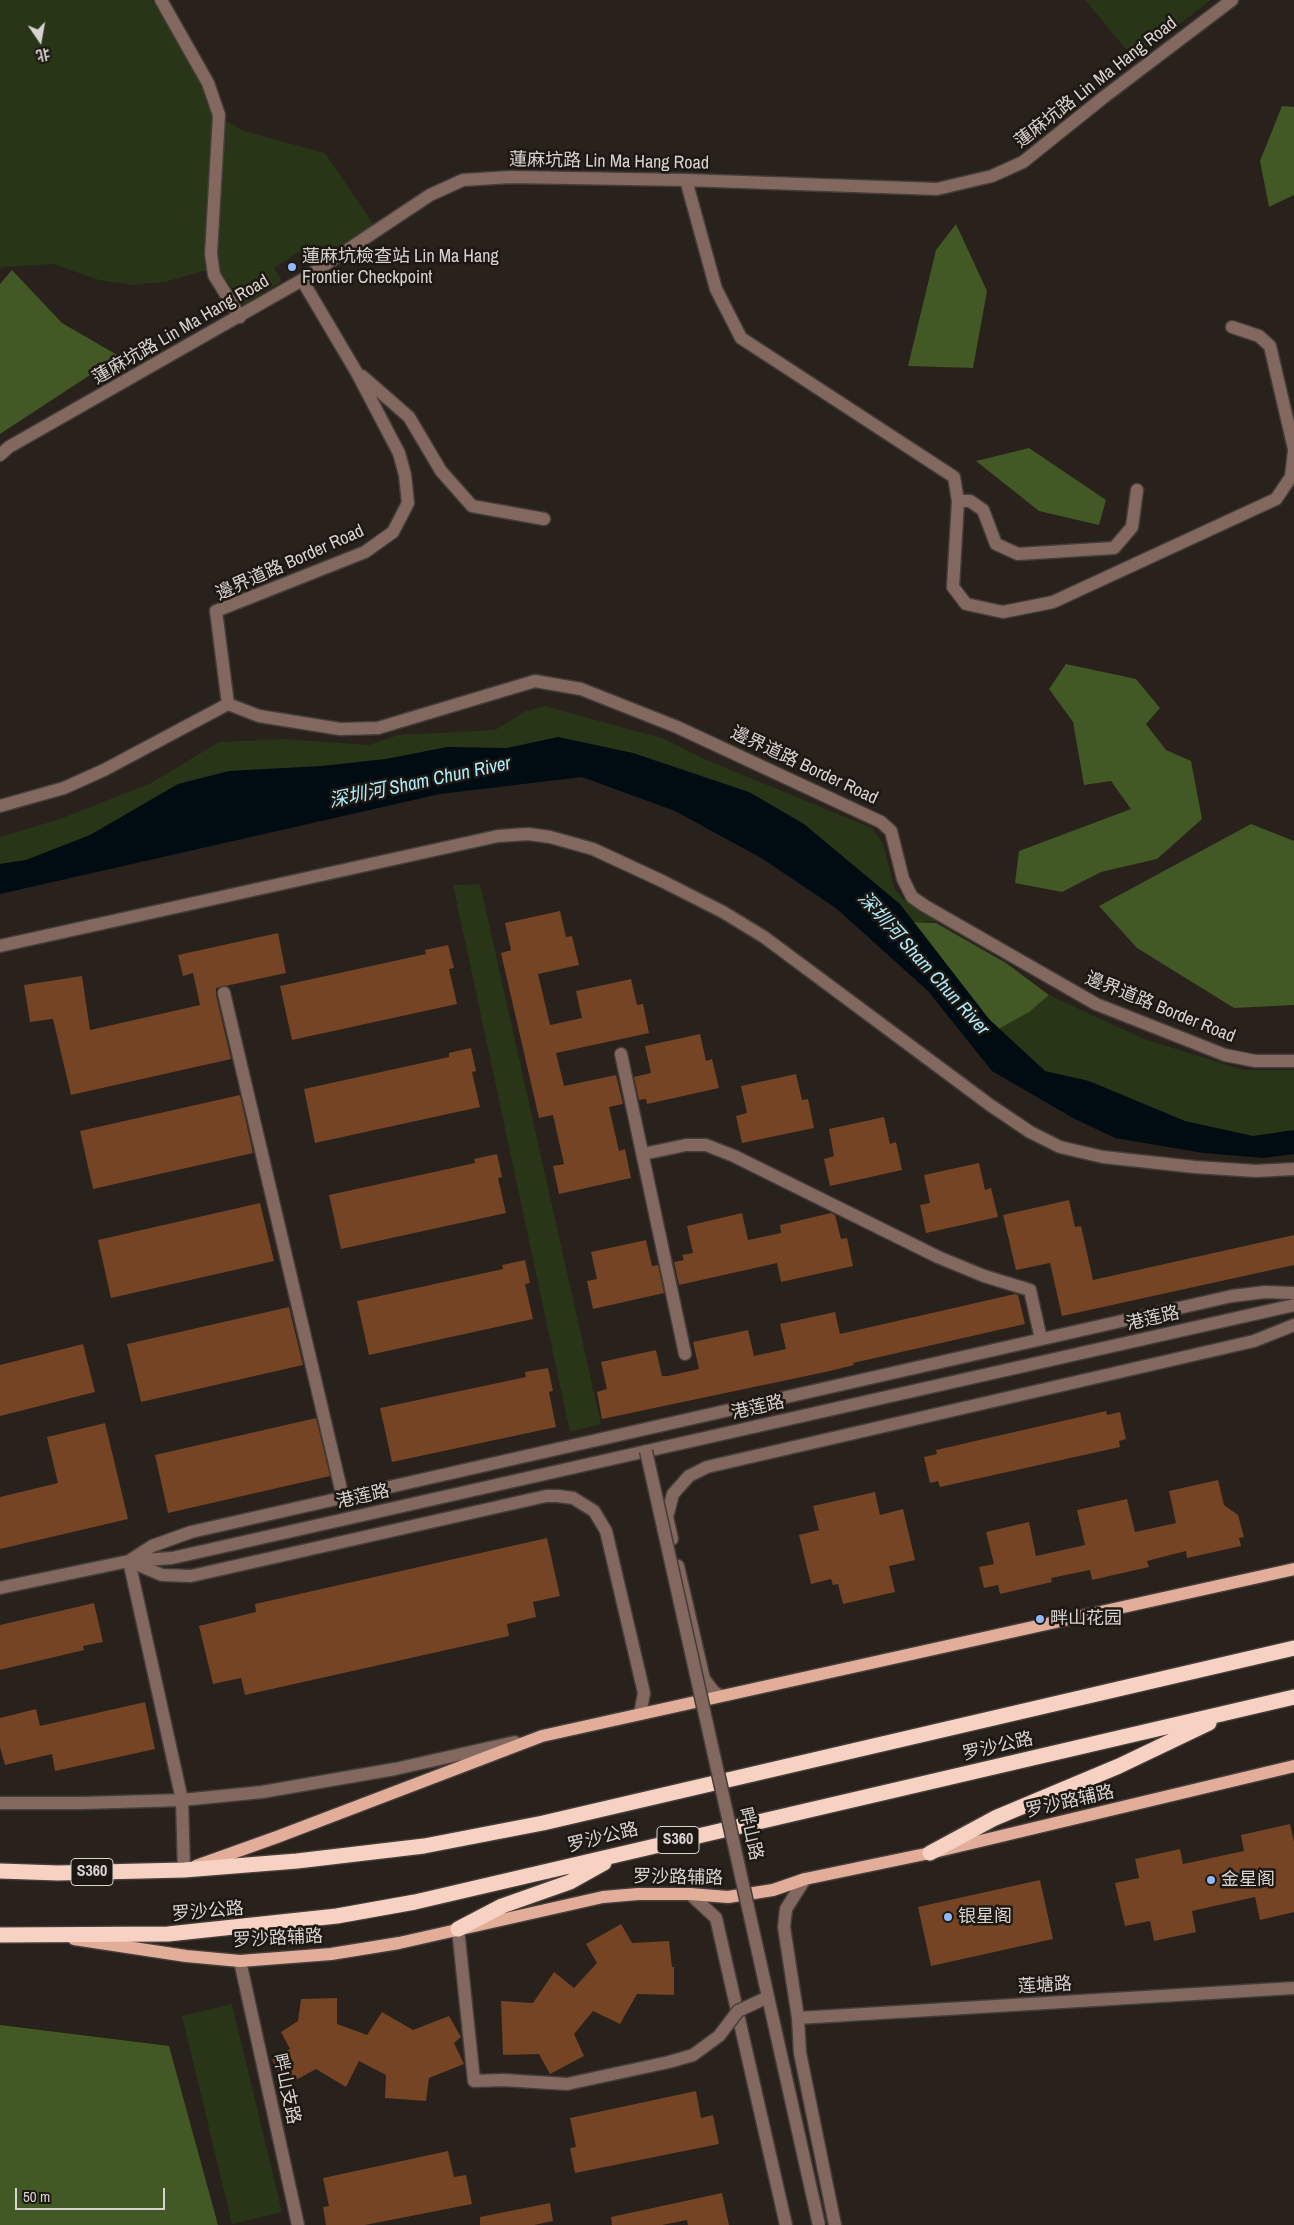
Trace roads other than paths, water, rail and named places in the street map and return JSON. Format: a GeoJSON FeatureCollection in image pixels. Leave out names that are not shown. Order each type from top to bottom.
{"type":"FeatureCollection","features":[{"type":"Feature","properties":{"kind":"highway","name":"罗沙公路"},"geometry":{"type":"LineString","coordinates":[[0,1871],[58,1873],[184,1870],[297,1861],[424,1846],[544,1823],[1294,1648]]}},
{"type":"Feature","properties":{"kind":"highway","name":"罗沙公路"},"geometry":{"type":"LineString","coordinates":[[0,1935],[168,1934],[337,1916],[494,1885],[623,1852],[1294,1698]]}},
{"type":"Feature","properties":{"kind":"highway"},"geometry":{"type":"LineString","coordinates":[[930,1853],[995,1818],[1119,1766],[1228,1713]]}},
{"type":"Feature","properties":{"kind":"highway"},"geometry":{"type":"LineString","coordinates":[[458,1929],[502,1906],[570,1882],[623,1852]]}},
{"type":"Feature","properties":{"kind":"main road"},"geometry":{"type":"LineString","coordinates":[[184,1870],[277,1837],[542,1736],[1294,1569]]}},
{"type":"Feature","properties":{"kind":"main road","name":"罗沙路辅路"},"geometry":{"type":"LineString","coordinates":[[54,1936],[186,1956],[240,1961],[331,1954],[399,1943],[603,1897],[638,1894],[690,1894],[728,1897],[773,1890],[805,1879],[930,1853],[1294,1766]]}},
{"type":"Feature","properties":{"kind":"street"},"geometry":{"type":"LineString","coordinates":[[161,0],[208,82],[219,114],[211,254],[214,274],[240,317]]}},
{"type":"Feature","properties":{"kind":"street","name":"蓮麻坑路 Lin Ma Hang Road"},"geometry":{"type":"LineString","coordinates":[[0,455],[9,447],[302,280],[430,195],[464,180],[511,177],[686,180],[937,189],[992,176],[1023,162],[1104,97],[1232,0]]}},
{"type":"Feature","properties":{"kind":"street"},"geometry":{"type":"LineString","coordinates":[[686,180],[716,288],[741,338],[954,477],[958,501],[953,587],[966,604],[1003,612],[1053,602],[1276,500],[1291,477],[1294,450],[1270,346],[1259,336],[1232,327]]}},
{"type":"Feature","properties":{"kind":"street","name":"邊界道路 Border Road"},"geometry":{"type":"LineString","coordinates":[[302,280],[357,373],[399,453],[405,475],[408,504],[393,532],[364,552],[216,611],[228,704],[259,716],[340,729],[378,728],[535,681],[581,689],[694,734],[881,822],[891,831],[904,879],[912,897],[1096,1004],[1225,1055],[1255,1061],[1294,1061]]}},
{"type":"Feature","properties":{"kind":"street"},"geometry":{"type":"LineString","coordinates":[[357,373],[409,417],[441,471],[472,506],[544,520]]}},
{"type":"Feature","properties":{"kind":"street"},"geometry":{"type":"LineString","coordinates":[[958,501],[970,501],[983,510],[996,544],[1018,554],[1114,548],[1132,526],[1138,490]]}},
{"type":"Feature","properties":{"kind":"street"},"geometry":{"type":"LineString","coordinates":[[0,806],[64,788],[104,770],[228,704]]}},
{"type":"Feature","properties":{"kind":"street"},"geometry":{"type":"LineString","coordinates":[[0,946],[498,836],[528,834],[550,836],[593,849],[662,881],[723,912],[756,932],[990,1105],[1030,1132],[1060,1147],[1103,1157],[1195,1167],[1256,1171],[1294,1169]]}},
{"type":"Feature","properties":{"kind":"street"},"geometry":{"type":"LineString","coordinates":[[224,993],[343,1498]]}},
{"type":"Feature","properties":{"kind":"street"},"geometry":{"type":"LineString","coordinates":[[621,1054],[685,1354]]}},
{"type":"Feature","properties":{"kind":"street"},"geometry":{"type":"LineString","coordinates":[[643,1154],[686,1145],[706,1145],[734,1156],[938,1257],[984,1276],[1030,1290],[1042,1340]]}},
{"type":"Feature","properties":{"kind":"street"},"geometry":{"type":"LineString","coordinates":[[0,1588],[129,1561],[145,1550],[170,1538],[343,1498],[1232,1296],[1265,1292],[1294,1293]]}},
{"type":"Feature","properties":{"kind":"street","name":"港莲路"},"geometry":{"type":"LineString","coordinates":[[129,1561],[172,1558],[1294,1305]]}},
{"type":"Feature","properties":{"kind":"street"},"geometry":{"type":"LineString","coordinates":[[721,1696],[710,1687],[702,1670],[667,1517],[673,1494],[689,1476],[718,1464],[1254,1341],[1294,1325]]}},
{"type":"Feature","properties":{"kind":"street","name":"畔山路"},"geometry":{"type":"LineString","coordinates":[[646,1451],[818,2225]]}},
{"type":"Feature","properties":{"kind":"street"},"geometry":{"type":"LineString","coordinates":[[129,1561],[162,1575],[191,1576],[546,1496],[573,1498],[594,1511],[606,1531],[644,1693],[640,1714]]}},
{"type":"Feature","properties":{"kind":"street"},"geometry":{"type":"LineString","coordinates":[[129,1561],[182,1800],[184,1870]]}},
{"type":"Feature","properties":{"kind":"street"},"geometry":{"type":"LineString","coordinates":[[0,1803],[182,1800],[262,1792],[395,1769],[542,1736]]}},
{"type":"Feature","properties":{"kind":"street"},"geometry":{"type":"LineString","coordinates":[[805,1879],[786,1910],[784,1927],[798,2018],[800,2053],[835,2225]]}},
{"type":"Feature","properties":{"kind":"street"},"geometry":{"type":"LineString","coordinates":[[690,1894],[716,1918],[786,2225]]}},
{"type":"Feature","properties":{"kind":"street"},"geometry":{"type":"LineString","coordinates":[[458,1929],[474,2081],[503,2080],[567,2084],[669,2062],[693,2055],[718,2036],[738,2011],[768,1997]]}},
{"type":"Feature","properties":{"kind":"street","name":"畔山支路"},"geometry":{"type":"LineString","coordinates":[[240,1961],[298,2225]]}},
{"type":"Feature","properties":{"kind":"street","name":"莲塘路"},"geometry":{"type":"LineString","coordinates":[[798,2018],[1294,1988]]}},
{"type":"Feature","properties":{"kind":"water","name":"深圳河 Sham Chun River"},"geometry":{"type":"Polygon","coordinates":[[[558,737],[633,753],[749,792],[804,824],[900,904],[989,1019],[1045,1071],[1089,1081],[1185,1121],[1253,1136],[1294,1130],[1294,1154],[1263,1158],[1204,1153],[1115,1138],[1073,1118],[992,1071],[928,991],[837,909],[763,859],[675,811],[582,777],[440,794],[0,894],[0,864],[26,860],[90,835],[178,784],[229,771],[321,766],[386,759],[447,747],[507,748],[558,737]]]}},
{"type":"Feature","properties":{"kind":"place","name":"蓮麻坑檢查站 Lin Ma Hang Frontier Checkpoint"},"geometry":{"type":"Point","coordinates":[292,267]}},
{"type":"Feature","properties":{"kind":"place","name":"畔山花园"},"geometry":{"type":"Point","coordinates":[1040,1619]}},
{"type":"Feature","properties":{"kind":"place","name":"金星阁"},"geometry":{"type":"Point","coordinates":[1211,1880]}},
{"type":"Feature","properties":{"kind":"place","name":"银星阁"},"geometry":{"type":"Point","coordinates":[948,1917]}}]}
